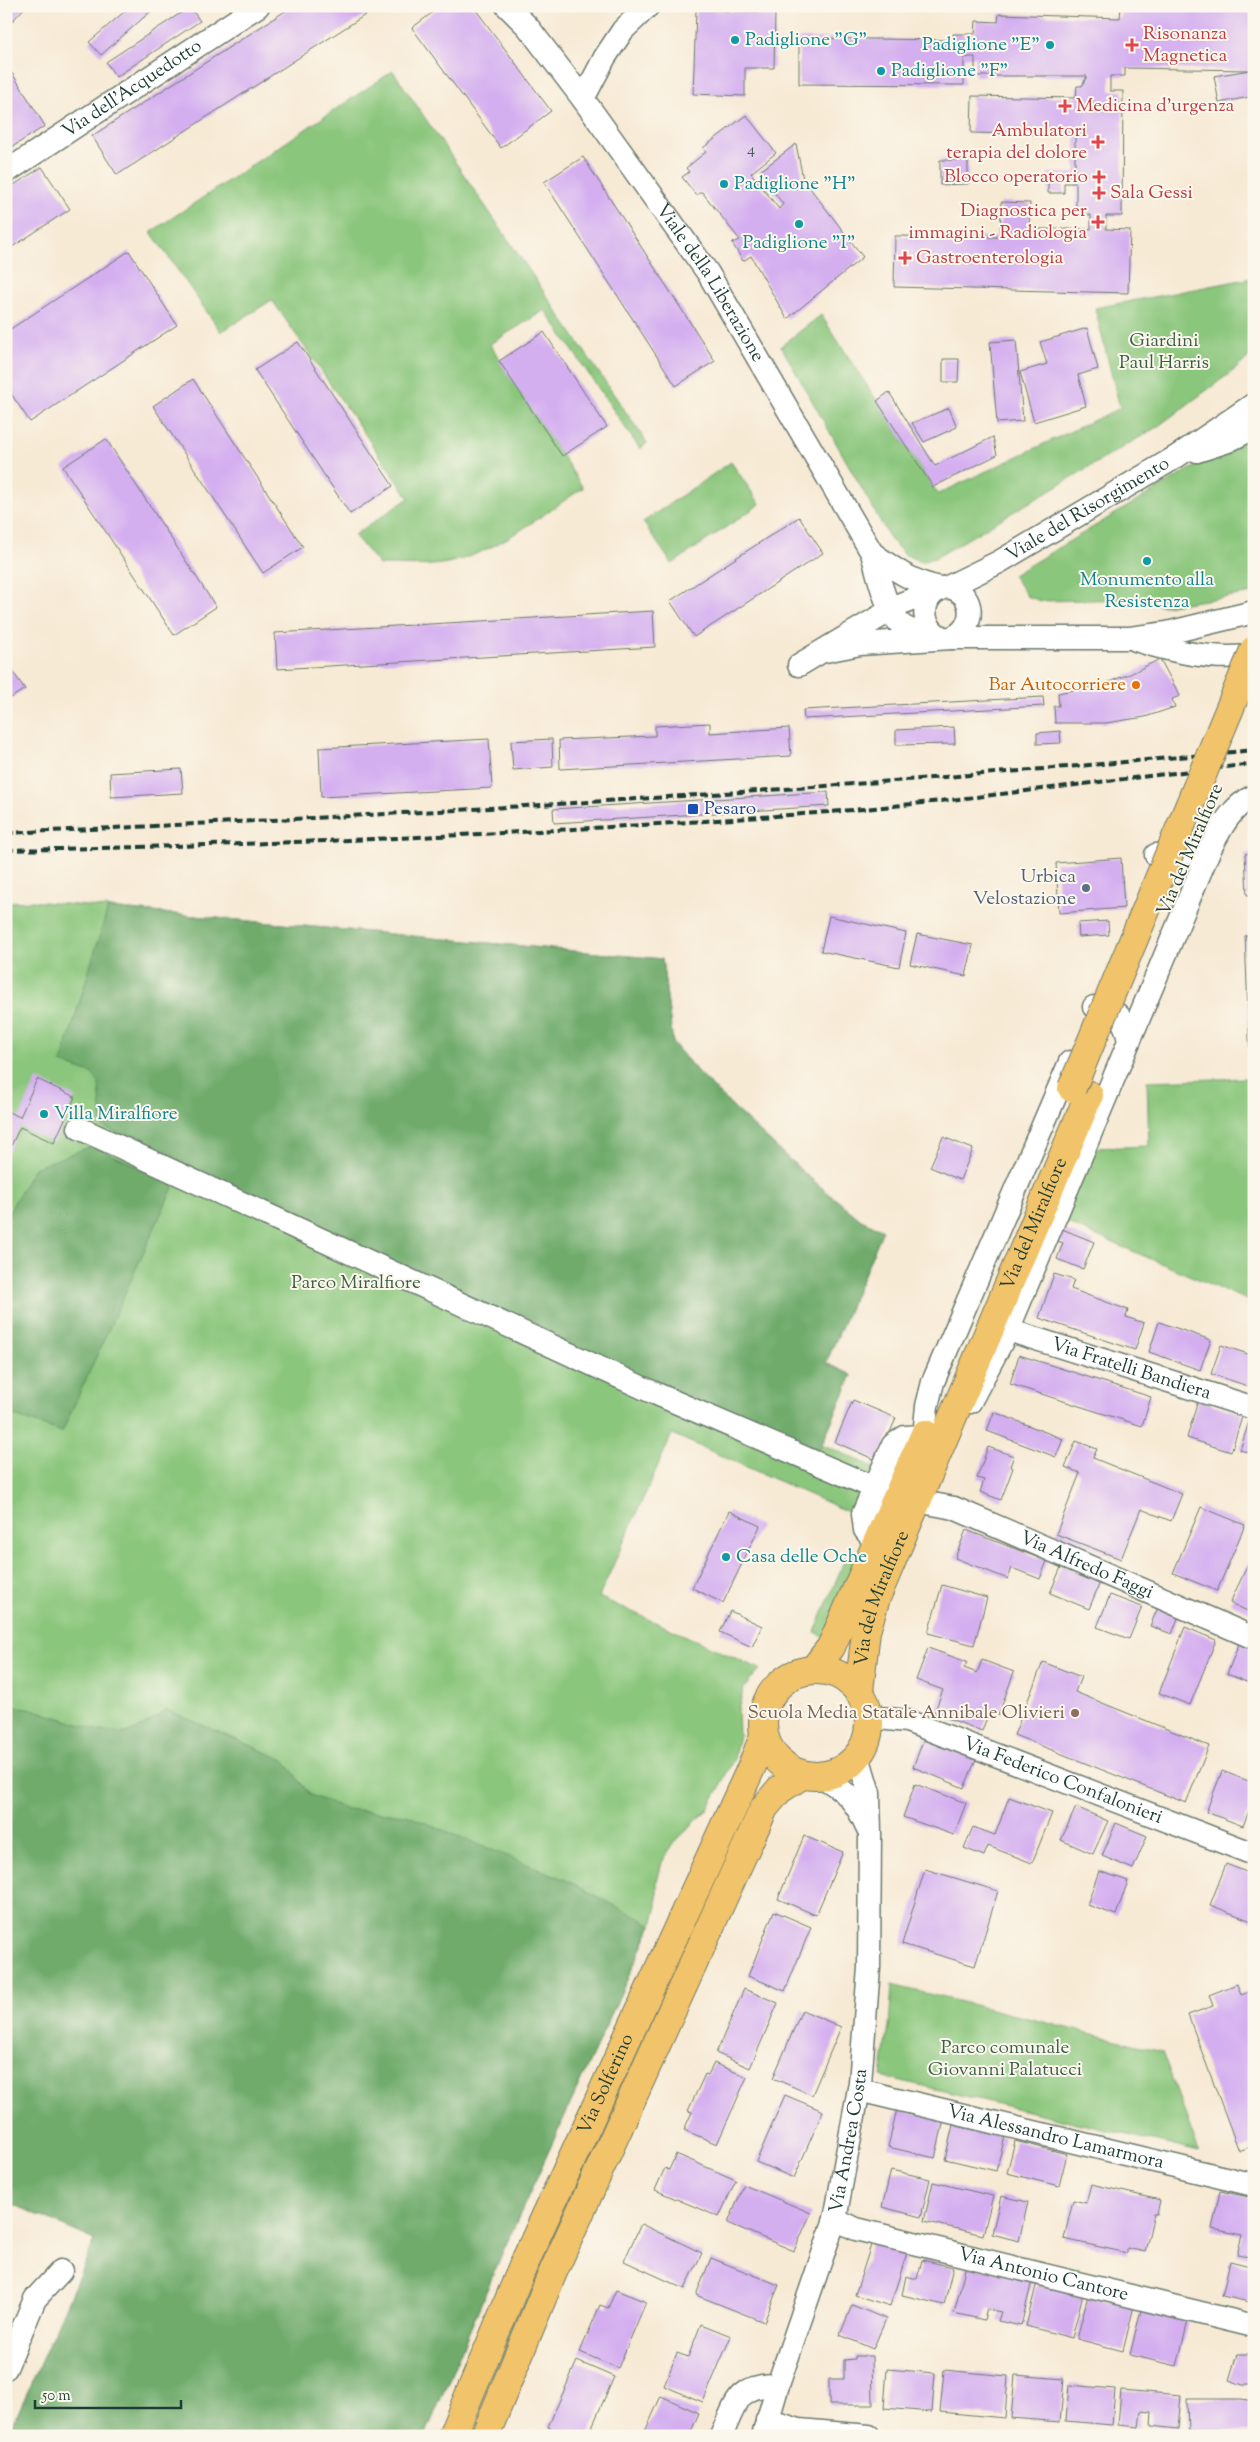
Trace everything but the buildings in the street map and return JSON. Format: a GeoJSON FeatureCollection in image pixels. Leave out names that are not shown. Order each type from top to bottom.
{"type":"FeatureCollection","features":[{"type":"Feature","properties":{"kind":"main road"},"geometry":{"type":"LineString","coordinates":[[1218,761],[1254,650]]}},
{"type":"Feature","properties":{"kind":"main road"},"geometry":{"type":"LineString","coordinates":[[1218,761],[1254,699]]}},
{"type":"Feature","properties":{"kind":"main road","name":"Via del Miralfiore"},"geometry":{"type":"LineString","coordinates":[[814,1669],[831,1647],[876,1543],[932,1440],[1081,1091],[1218,761]]}},
{"type":"Feature","properties":{"kind":"main road","name":"Via del Miralfiore"},"geometry":{"type":"LineString","coordinates":[[859,1691],[866,1631],[876,1598],[917,1501],[932,1440]]}},
{"type":"Feature","properties":{"kind":"main road"},"geometry":{"type":"LineString","coordinates":[[814,1669],[831,1671],[847,1679],[859,1691],[870,1717],[867,1738],[858,1756],[847,1766],[834,1773],[811,1775],[788,1769],[777,1760],[769,1749],[764,1736],[762,1720],[765,1704],[773,1690],[784,1679],[798,1672],[814,1669]]}},
{"type":"Feature","properties":{"kind":"main road","name":"Via Solferino"},"geometry":{"type":"LineString","coordinates":[[452,2436],[526,2259],[749,1774],[764,1736]]}},
{"type":"Feature","properties":{"kind":"main road","name":"Via Solferino"},"geometry":{"type":"LineString","coordinates":[[485,2436],[553,2272],[764,1808],[779,1790],[811,1775]]}},
{"type":"Feature","properties":{"kind":"street","name":"Via dell'Acquedotto"},"geometry":{"type":"LineString","coordinates":[[6,172],[258,6]]}},
{"type":"Feature","properties":{"kind":"street","name":"Viale della Liberazione"},"geometry":{"type":"LineString","coordinates":[[507,6],[528,27],[583,99],[642,182],[677,227],[713,280],[872,553],[891,610],[904,628],[914,632],[943,637]]}},
{"type":"Feature","properties":{"kind":"street","name":"Viale della Liberazione"},"geometry":{"type":"LineString","coordinates":[[517,6],[528,27]]}},
{"type":"Feature","properties":{"kind":"street"},"geometry":{"type":"LineString","coordinates":[[623,30],[628,6]]}},
{"type":"Feature","properties":{"kind":"street"},"geometry":{"type":"LineString","coordinates":[[583,99],[605,57],[623,30],[648,6]]}},
{"type":"Feature","properties":{"kind":"street","name":"Viale del Risorgimento"},"geometry":{"type":"LineString","coordinates":[[825,651],[891,610],[999,562],[1176,457],[1254,404]]}},
{"type":"Feature","properties":{"kind":"street","name":"Viale del Risorgimento"},"geometry":{"type":"LineString","coordinates":[[1176,457],[1228,441],[1254,428]]}},
{"type":"Feature","properties":{"kind":"street","name":"Viale della Liberazione"},"geometry":{"type":"LineString","coordinates":[[872,553],[906,577],[923,585],[941,589]]}},
{"type":"Feature","properties":{"kind":"street"},"geometry":{"type":"LineString","coordinates":[[799,665],[825,651],[860,644],[897,643],[959,635],[966,628],[970,610],[999,562]]}},
{"type":"Feature","properties":{"kind":"street"},"geometry":{"type":"LineString","coordinates":[[1005,636],[970,610],[959,592],[941,589],[930,597],[925,612],[929,628],[943,637],[1130,638],[1167,633],[1254,612]]}},
{"type":"Feature","properties":{"kind":"street"},"geometry":{"type":"LineString","coordinates":[[1130,638],[1174,652],[1240,657],[1254,655]]}},
{"type":"Feature","properties":{"kind":"street"},"geometry":{"type":"LineString","coordinates":[[932,1440],[976,1395],[1008,1330],[1209,852],[1226,820],[1245,800],[1254,796]]}},
{"type":"Feature","properties":{"kind":"street","name":"Via del Miralfiore"},"geometry":{"type":"LineString","coordinates":[[876,1543],[865,1530],[863,1514],[893,1444],[905,1437],[932,1440],[927,1406],[933,1382],[1094,1007],[1157,853],[1209,852]]}},
{"type":"Feature","properties":{"kind":"street"},"geometry":{"type":"LineString","coordinates":[[1094,1007],[1109,1009],[1119,1015],[1126,1026],[1129,1041]]}},
{"type":"Feature","properties":{"kind":"street"},"geometry":{"type":"LineString","coordinates":[[1077,1045],[1092,1050],[1118,1049],[1129,1041]]}},
{"type":"Feature","properties":{"kind":"street"},"geometry":{"type":"LineString","coordinates":[[79,1128],[652,1392],[875,1488]]}},
{"type":"Feature","properties":{"kind":"street","name":"Via Fratelli Bandiera"},"geometry":{"type":"LineString","coordinates":[[1008,1330],[1254,1408]]}},
{"type":"Feature","properties":{"kind":"street","name":"Via Alfredo Faggi"},"geometry":{"type":"LineString","coordinates":[[917,1501],[954,1508],[1254,1638]]}},
{"type":"Feature","properties":{"kind":"street","name":"Via Federico Confalonieri"},"geometry":{"type":"LineString","coordinates":[[870,1717],[907,1721],[1254,1854]]}},
{"type":"Feature","properties":{"kind":"street","name":"Via Andrea Costa"},"geometry":{"type":"LineString","coordinates":[[765,2428],[835,2219],[859,2090],[869,1968],[870,1834],[869,1793],[858,1756]]}},
{"type":"Feature","properties":{"kind":"street","name":"Via Andrea Costa"},"geometry":{"type":"LineString","coordinates":[[811,1775],[842,1788],[854,1802],[870,1834]]}},
{"type":"Feature","properties":{"kind":"street","name":"Via Alessandro Lamarmora"},"geometry":{"type":"LineString","coordinates":[[859,2090],[1254,2185]]}},
{"type":"Feature","properties":{"kind":"street","name":"Via Antonio Cantore"},"geometry":{"type":"LineString","coordinates":[[835,2219],[856,2229],[1254,2326]]}},
{"type":"Feature","properties":{"kind":"street"},"geometry":{"type":"LineString","coordinates":[[6,2368],[35,2298],[61,2271]]}},
{"type":"Feature","properties":{"kind":"street"},"geometry":{"type":"LineString","coordinates":[[721,2436],[739,2399],[748,2389],[759,2384],[778,2385]]}},
{"type":"Feature","properties":{"kind":"street"},"geometry":{"type":"LineString","coordinates":[[765,2428],[869,2436]]}},
{"type":"Feature","properties":{"kind":"green space"},"geometry":{"type":"Polygon","coordinates":[[[393,71],[647,443],[640,449],[545,310],[490,344],[583,488],[490,548],[456,561],[437,565],[379,565],[354,535],[409,498],[272,300],[221,332],[151,232],[393,71]]]}},
{"type":"Feature","properties":{"kind":"green space","name":"Giardini Paul Harris"},"geometry":{"type":"Polygon","coordinates":[[[1254,225],[1254,352],[1237,368],[1157,427],[937,557],[921,562],[904,554],[891,540],[781,346],[821,315],[938,494],[1120,408],[1095,308],[1252,278],[1254,225]]]}},
{"type":"Feature","properties":{"kind":"green space"},"geometry":{"type":"Polygon","coordinates":[[[1254,437],[1254,593],[1164,606],[1141,599],[1040,601],[1027,596],[1013,575],[1187,471],[1254,437]]]}},
{"type":"Feature","properties":{"kind":"green space"},"geometry":{"type":"Polygon","coordinates":[[[731,462],[760,504],[672,564],[643,522],[731,462]]]}},
{"type":"Feature","properties":{"kind":"green space","name":"Parco Miralfiore"},"geometry":{"type":"Polygon","coordinates":[[[32,901],[662,959],[673,1043],[696,1070],[738,1112],[804,1173],[861,1220],[883,1230],[826,1363],[852,1375],[822,1444],[876,1468],[855,1515],[672,1434],[599,1597],[760,1669],[744,1688],[738,1710],[739,1735],[734,1758],[719,1789],[708,1809],[676,1841],[662,1862],[657,1882],[657,1906],[652,1925],[504,2249],[425,2436],[25,2436],[11,2429],[95,2240],[6,2201],[6,902],[32,901]]]}},
{"type":"Feature","properties":{"kind":"green space"},"geometry":{"type":"Polygon","coordinates":[[[108,908],[662,959],[673,1043],[696,1070],[738,1112],[804,1173],[861,1220],[883,1230],[826,1363],[852,1375],[815,1459],[102,1126],[99,1083],[91,1073],[61,1063],[108,908]]]}},
{"type":"Feature","properties":{"kind":"green space"},"geometry":{"type":"Polygon","coordinates":[[[1249,1078],[1251,1142],[1254,1142],[1254,1303],[1062,1221],[1093,1148],[1149,1146],[1147,1081],[1249,1078]]]}},
{"type":"Feature","properties":{"kind":"green space"},"geometry":{"type":"Polygon","coordinates":[[[92,1146],[175,1183],[62,1432],[6,1413],[6,1217],[34,1168],[92,1146]]]}},
{"type":"Feature","properties":{"kind":"green space"},"geometry":{"type":"Polygon","coordinates":[[[849,1549],[863,1554],[828,1638],[815,1632],[849,1549]]]}},
{"type":"Feature","properties":{"kind":"green space"},"geometry":{"type":"Polygon","coordinates":[[[6,1706],[29,1708],[100,1731],[127,1733],[141,1728],[167,1710],[284,1760],[310,1795],[347,1809],[406,1815],[564,1879],[652,1925],[504,2249],[425,2436],[25,2436],[11,2429],[95,2240],[6,2201],[6,1706]]]}},
{"type":"Feature","properties":{"kind":"green space","name":"Parco comunale Giovanni Palatucci"},"geometry":{"type":"Polygon","coordinates":[[[892,1985],[1162,2051],[1199,2152],[881,2076],[889,2026],[892,1985]]]}},
{"type":"Feature","properties":{"kind":"railway"},"geometry":{"type":"LineString","coordinates":[[6,833],[318,818],[786,789],[1254,750]]}},
{"type":"Feature","properties":{"kind":"railway"},"geometry":{"type":"LineString","coordinates":[[6,850],[418,837],[829,812],[935,802],[1254,764]]}},
{"type":"Feature","properties":{"kind":"place","name":"Padiglione \"G\""},"geometry":{"type":"Point","coordinates":[735,40]}},
{"type":"Feature","properties":{"kind":"place","name":"Padiglione \"E\""},"geometry":{"type":"Point","coordinates":[1050,45]}},
{"type":"Feature","properties":{"kind":"place","name":"Risonanza Magnetica"},"geometry":{"type":"Point","coordinates":[1132,45]}},
{"type":"Feature","properties":{"kind":"place","name":"Padiglione \"F\""},"geometry":{"type":"Point","coordinates":[881,71]}},
{"type":"Feature","properties":{"kind":"place","name":"Medicina d'urgenza"},"geometry":{"type":"Point","coordinates":[1065,106]}},
{"type":"Feature","properties":{"kind":"place","name":"Ambulatori terapia del dolore"},"geometry":{"type":"Point","coordinates":[1098,142]}},
{"type":"Feature","properties":{"kind":"place","name":"Blocco operatorio"},"geometry":{"type":"Point","coordinates":[1099,177]}},
{"type":"Feature","properties":{"kind":"place","name":"Padiglione \"H\""},"geometry":{"type":"Point","coordinates":[724,184]}},
{"type":"Feature","properties":{"kind":"place","name":"Sala Gessi"},"geometry":{"type":"Point","coordinates":[1099,193]}},
{"type":"Feature","properties":{"kind":"place","name":"Diagnostica per immagini - Radiologia"},"geometry":{"type":"Point","coordinates":[1098,222]}},
{"type":"Feature","properties":{"kind":"place","name":"Padiglione \"I\""},"geometry":{"type":"Point","coordinates":[799,224]}},
{"type":"Feature","properties":{"kind":"place","name":"Gastroenterologia"},"geometry":{"type":"Point","coordinates":[905,258]}},
{"type":"Feature","properties":{"kind":"place","name":"Monumento alla Resistenza"},"geometry":{"type":"Point","coordinates":[1147,561]}},
{"type":"Feature","properties":{"kind":"place","name":"Bar Autocorriere"},"geometry":{"type":"Point","coordinates":[1136,685]}},
{"type":"Feature","properties":{"kind":"place","name":"Pesaro"},"geometry":{"type":"Point","coordinates":[693,809]}},
{"type":"Feature","properties":{"kind":"place","name":"Urbica Velostazione"},"geometry":{"type":"Point","coordinates":[1086,888]}},
{"type":"Feature","properties":{"kind":"place","name":"Villa Miralfiore"},"geometry":{"type":"Point","coordinates":[44,1114]}},
{"type":"Feature","properties":{"kind":"place","name":"Casa delle Oche"},"geometry":{"type":"Point","coordinates":[726,1557]}},
{"type":"Feature","properties":{"kind":"place","name":"Scuola Media Statale Annibale Olivieri"},"geometry":{"type":"Point","coordinates":[1075,1713]}}]}
